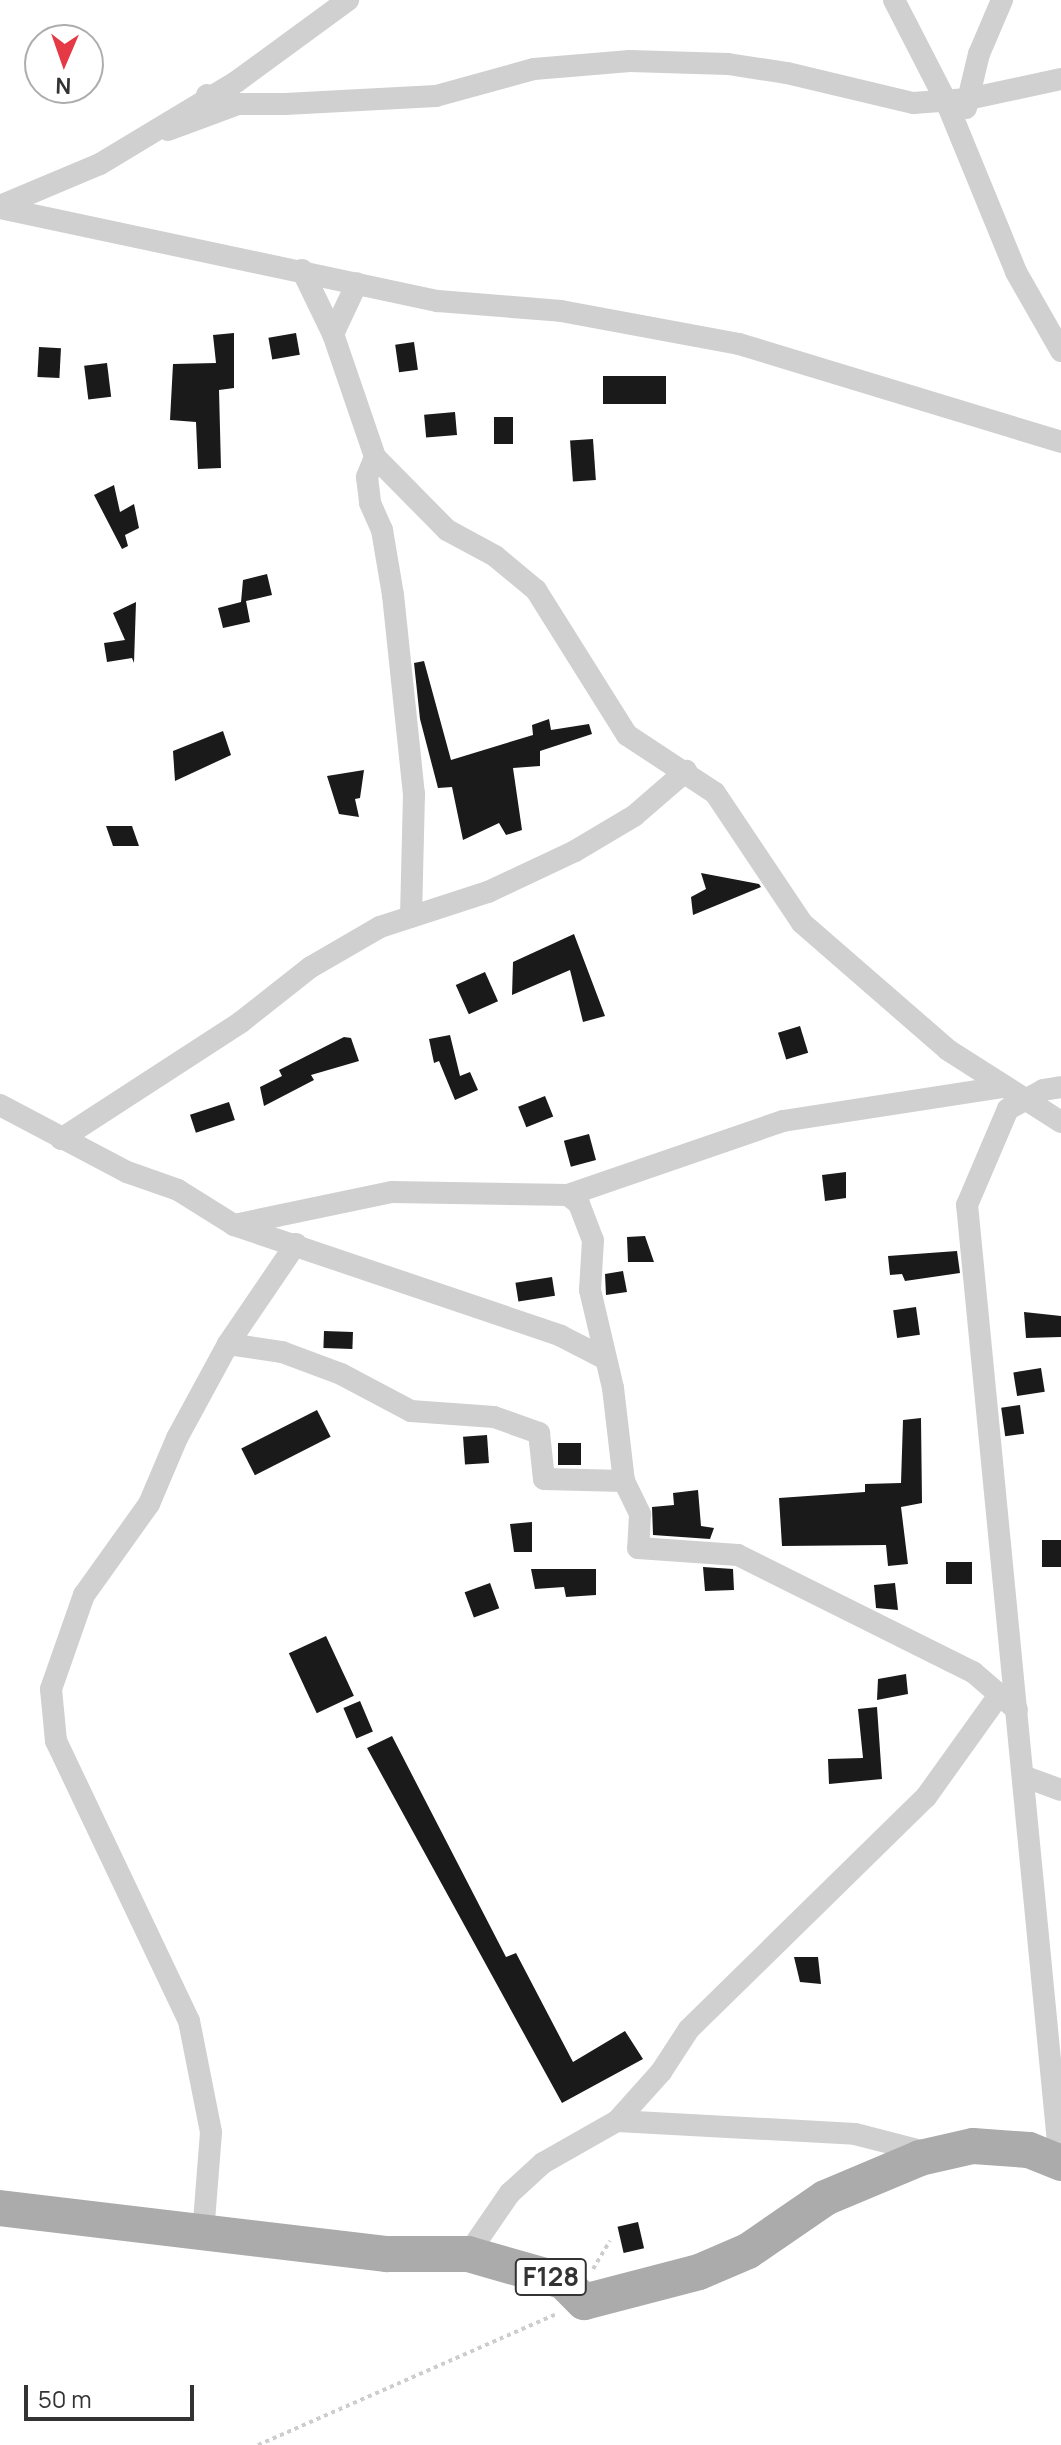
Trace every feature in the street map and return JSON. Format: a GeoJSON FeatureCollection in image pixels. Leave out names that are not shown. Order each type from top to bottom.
{"type":"FeatureCollection","features":[{"type":"Feature","properties":{"kind":"main road","name":"F128"},"geometry":{"type":"LineString","coordinates":[[0,2208],[387,2254],[468,2254],[563,2281],[584,2302],[699,2272],[748,2251],[825,2198],[935,2154],[973,2146],[1029,2150],[1060,2163]]}},
{"type":"Feature","properties":{"kind":"street"},"geometry":{"type":"LineString","coordinates":[[0,207],[100,164],[207,95],[236,82],[348,0]]}},
{"type":"Feature","properties":{"kind":"street"},"geometry":{"type":"LineString","coordinates":[[894,0],[957,100],[961,137],[1016,272],[1061,351]]}},
{"type":"Feature","properties":{"kind":"street"},"geometry":{"type":"LineString","coordinates":[[957,100],[1002,0]]}},
{"type":"Feature","properties":{"kind":"street"},"geometry":{"type":"LineString","coordinates":[[142,138],[238,104],[436,96],[534,69],[630,61],[728,64],[913,103],[957,100],[1061,79]]}},
{"type":"Feature","properties":{"kind":"street"},"geometry":{"type":"LineString","coordinates":[[207,95],[238,104]]}},
{"type":"Feature","properties":{"kind":"street"},"geometry":{"type":"LineString","coordinates":[[0,207],[438,301],[561,311],[739,344],[1061,442]]}},
{"type":"Feature","properties":{"kind":"street"},"geometry":{"type":"LineString","coordinates":[[302,270],[333,334],[375,457],[447,530],[495,556],[536,590],[627,735],[686,771],[715,793],[802,923],[948,1050],[1061,1122]]}},
{"type":"Feature","properties":{"kind":"street"},"geometry":{"type":"LineString","coordinates":[[333,334],[357,283]]}},
{"type":"Feature","properties":{"kind":"street"},"geometry":{"type":"LineString","coordinates":[[375,457],[367,477],[370,503],[382,530],[393,595],[414,794],[411,917]]}},
{"type":"Feature","properties":{"kind":"street"},"geometry":{"type":"LineString","coordinates":[[61,1139],[241,1022],[311,967],[380,927],[488,892],[575,851],[634,816],[686,771]]}},
{"type":"Feature","properties":{"kind":"street"},"geometry":{"type":"LineString","coordinates":[[234,1225],[392,1192],[568,1195],[783,1121],[1061,1087]]}},
{"type":"Feature","properties":{"kind":"street"},"geometry":{"type":"LineString","coordinates":[[1012,1093],[967,1205],[1060,2163]]}},
{"type":"Feature","properties":{"kind":"street"},"geometry":{"type":"LineString","coordinates":[[0,1105],[127,1172],[178,1190],[234,1225],[561,1336],[604,1358]]}},
{"type":"Feature","properties":{"kind":"street"},"geometry":{"type":"LineString","coordinates":[[568,1195],[579,1204],[593,1240],[590,1290],[613,1388],[624,1481],[640,1514],[638,1548],[738,1555],[973,1672],[1017,1710]]}},
{"type":"Feature","properties":{"kind":"street"},"geometry":{"type":"LineString","coordinates":[[203,2234],[211,2132],[189,2021],[56,1741],[51,1689],[84,1595],[149,1504],[177,1438],[228,1344],[296,1244]]}},
{"type":"Feature","properties":{"kind":"street"},"geometry":{"type":"LineString","coordinates":[[228,1344],[282,1352],[341,1374],[411,1411],[494,1417],[539,1433],[544,1479],[624,1481]]}},
{"type":"Feature","properties":{"kind":"street"},"geometry":{"type":"LineString","coordinates":[[468,2254],[510,2193],[543,2163],[617,2121],[661,2072],[689,2029],[926,1797],[999,1695]]}},
{"type":"Feature","properties":{"kind":"street"},"geometry":{"type":"LineString","coordinates":[[1023,1776],[1061,1790]]}},
{"type":"Feature","properties":{"kind":"street"},"geometry":{"type":"LineString","coordinates":[[617,2121],[855,2134],[935,2154]]}},
{"type":"Feature","properties":{"kind":"path"},"geometry":{"type":"LineString","coordinates":[[258,2445],[584,2302],[587,2280],[610,2241]]}},
{"type":"Feature","properties":{"kind":"building"},"geometry":{"type":"Polygon","coordinates":[[[234,333],[234,388],[219,390],[221,468],[198,469],[196,422],[170,420],[173,364],[216,363],[213,335],[234,333]]]}},
{"type":"Feature","properties":{"kind":"building"},"geometry":{"type":"Polygon","coordinates":[[[296,333],[300,355],[272,360],[268,338],[296,333]]]}},
{"type":"Feature","properties":{"kind":"building"},"geometry":{"type":"Polygon","coordinates":[[[414,342],[418,370],[399,372],[395,345],[414,342]]]}},
{"type":"Feature","properties":{"kind":"building"},"geometry":{"type":"Polygon","coordinates":[[[39,347],[61,348],[59,378],[37,377],[39,347]]]}},
{"type":"Feature","properties":{"kind":"building"},"geometry":{"type":"Polygon","coordinates":[[[107,363],[111,397],[88,400],[84,366],[107,363]]]}},
{"type":"Feature","properties":{"kind":"building"},"geometry":{"type":"Polygon","coordinates":[[[603,376],[666,376],[666,404],[603,404],[603,376]]]}},
{"type":"Feature","properties":{"kind":"building"},"geometry":{"type":"Polygon","coordinates":[[[455,412],[457,435],[426,438],[424,415],[455,412]]]}},
{"type":"Feature","properties":{"kind":"building"},"geometry":{"type":"Polygon","coordinates":[[[494,417],[513,417],[513,444],[494,444],[494,417]]]}},
{"type":"Feature","properties":{"kind":"building"},"geometry":{"type":"Polygon","coordinates":[[[593,439],[596,480],[573,482],[570,441],[593,439]]]}},
{"type":"Feature","properties":{"kind":"building"},"geometry":{"type":"Polygon","coordinates":[[[114,485],[120,512],[134,504],[139,528],[125,535],[128,546],[122,549],[94,495],[114,485]]]}},
{"type":"Feature","properties":{"kind":"building"},"geometry":{"type":"Polygon","coordinates":[[[267,574],[272,595],[246,601],[250,622],[223,628],[218,608],[241,602],[243,580],[267,574]]]}},
{"type":"Feature","properties":{"kind":"building"},"geometry":{"type":"Polygon","coordinates":[[[136,602],[134,663],[132,658],[107,662],[104,643],[125,640],[113,613],[136,602]]]}},
{"type":"Feature","properties":{"kind":"building"},"geometry":{"type":"Polygon","coordinates":[[[424,661],[451,760],[533,735],[532,725],[549,719],[551,730],[589,724],[592,734],[540,751],[540,766],[513,768],[522,830],[506,835],[499,823],[463,840],[452,787],[438,788],[420,719],[414,663],[424,661]]]}},
{"type":"Feature","properties":{"kind":"building"},"geometry":{"type":"Polygon","coordinates":[[[223,731],[231,755],[175,781],[173,751],[223,731]]]}},
{"type":"Feature","properties":{"kind":"building"},"geometry":{"type":"Polygon","coordinates":[[[364,770],[360,798],[355,799],[359,817],[339,814],[327,776],[364,770]]]}},
{"type":"Feature","properties":{"kind":"building"},"geometry":{"type":"Polygon","coordinates":[[[106,826],[132,826],[139,846],[113,846],[106,826]]]}},
{"type":"Feature","properties":{"kind":"building"},"geometry":{"type":"Polygon","coordinates":[[[701,873],[759,884],[761,887],[693,915],[691,897],[706,889],[701,873]]]}},
{"type":"Feature","properties":{"kind":"building"},"geometry":{"type":"Polygon","coordinates":[[[574,934],[605,1016],[583,1022],[570,970],[512,995],[513,962],[574,934]]]}},
{"type":"Feature","properties":{"kind":"building"},"geometry":{"type":"Polygon","coordinates":[[[485,972],[498,1001],[469,1014],[456,985],[485,972]]]}},
{"type":"Feature","properties":{"kind":"building"},"geometry":{"type":"Polygon","coordinates":[[[800,1026],[808,1053],[786,1060],[778,1033],[800,1026]]]}},
{"type":"Feature","properties":{"kind":"building"},"geometry":{"type":"Polygon","coordinates":[[[450,1035],[460,1076],[470,1072],[478,1090],[455,1100],[439,1061],[434,1063],[429,1039],[450,1035]]]}},
{"type":"Feature","properties":{"kind":"building"},"geometry":{"type":"Polygon","coordinates":[[[344,1037],[351,1038],[359,1061],[311,1075],[314,1080],[264,1106],[260,1087],[282,1076],[279,1070],[344,1037]]]}},
{"type":"Feature","properties":{"kind":"building"},"geometry":{"type":"Polygon","coordinates":[[[545,1096],[553,1116],[526,1127],[518,1107],[545,1096]]]}},
{"type":"Feature","properties":{"kind":"building"},"geometry":{"type":"Polygon","coordinates":[[[229,1102],[235,1120],[196,1133],[190,1115],[229,1102]]]}},
{"type":"Feature","properties":{"kind":"building"},"geometry":{"type":"Polygon","coordinates":[[[589,1134],[596,1160],[571,1167],[564,1141],[589,1134]]]}},
{"type":"Feature","properties":{"kind":"building"},"geometry":{"type":"Polygon","coordinates":[[[846,1172],[846,1198],[825,1201],[822,1175],[846,1172]]]}},
{"type":"Feature","properties":{"kind":"building"},"geometry":{"type":"Polygon","coordinates":[[[645,1236],[654,1262],[628,1262],[627,1237],[645,1236]]]}},
{"type":"Feature","properties":{"kind":"building"},"geometry":{"type":"Polygon","coordinates":[[[957,1251],[960,1273],[905,1281],[902,1274],[890,1275],[888,1256],[957,1251]]]}},
{"type":"Feature","properties":{"kind":"building"},"geometry":{"type":"Polygon","coordinates":[[[623,1271],[627,1292],[606,1295],[605,1274],[623,1271]]]}},
{"type":"Feature","properties":{"kind":"building"},"geometry":{"type":"Polygon","coordinates":[[[552,1277],[555,1296],[518,1302],[515,1283],[552,1277]]]}},
{"type":"Feature","properties":{"kind":"building"},"geometry":{"type":"Polygon","coordinates":[[[916,1307],[920,1335],[897,1338],[893,1310],[916,1307]]]}},
{"type":"Feature","properties":{"kind":"building"},"geometry":{"type":"Polygon","coordinates":[[[1024,1312],[1061,1316],[1061,1337],[1026,1338],[1024,1312]]]}},
{"type":"Feature","properties":{"kind":"building"},"geometry":{"type":"Polygon","coordinates":[[[324,1331],[353,1332],[352,1349],[323,1348],[324,1331]]]}},
{"type":"Feature","properties":{"kind":"building"},"geometry":{"type":"Polygon","coordinates":[[[1041,1368],[1045,1392],[1017,1396],[1013,1372],[1041,1368]]]}},
{"type":"Feature","properties":{"kind":"building"},"geometry":{"type":"Polygon","coordinates":[[[1020,1405],[1024,1434],[1005,1436],[1001,1408],[1020,1405]]]}},
{"type":"Feature","properties":{"kind":"building"},"geometry":{"type":"Polygon","coordinates":[[[317,1410],[331,1437],[255,1475],[241,1449],[317,1410]]]}},
{"type":"Feature","properties":{"kind":"building"},"geometry":{"type":"Polygon","coordinates":[[[921,1418],[922,1503],[901,1507],[908,1564],[888,1566],[886,1545],[782,1546],[779,1498],[865,1492],[865,1484],[901,1483],[903,1420],[921,1418]]]}},
{"type":"Feature","properties":{"kind":"building"},"geometry":{"type":"Polygon","coordinates":[[[487,1435],[489,1463],[465,1465],[463,1437],[487,1435]]]}},
{"type":"Feature","properties":{"kind":"building"},"geometry":{"type":"Polygon","coordinates":[[[558,1443],[581,1443],[581,1465],[558,1465],[558,1443]]]}},
{"type":"Feature","properties":{"kind":"building"},"geometry":{"type":"Polygon","coordinates":[[[698,1490],[701,1526],[714,1528],[710,1539],[653,1535],[652,1507],[674,1505],[673,1493],[698,1490]]]}},
{"type":"Feature","properties":{"kind":"building"},"geometry":{"type":"Polygon","coordinates":[[[532,1522],[532,1552],[514,1552],[510,1524],[532,1522]]]}},
{"type":"Feature","properties":{"kind":"building"},"geometry":{"type":"Polygon","coordinates":[[[1042,1540],[1061,1540],[1061,1567],[1042,1567],[1042,1540]]]}},
{"type":"Feature","properties":{"kind":"building"},"geometry":{"type":"Polygon","coordinates":[[[946,1562],[972,1562],[972,1584],[946,1584],[946,1562]]]}},
{"type":"Feature","properties":{"kind":"building"},"geometry":{"type":"Polygon","coordinates":[[[703,1567],[733,1569],[734,1590],[705,1591],[703,1567]]]}},
{"type":"Feature","properties":{"kind":"building"},"geometry":{"type":"Polygon","coordinates":[[[531,1569],[596,1569],[596,1595],[566,1597],[564,1587],[535,1589],[531,1569]]]}},
{"type":"Feature","properties":{"kind":"building"},"geometry":{"type":"Polygon","coordinates":[[[490,1583],[499,1608],[474,1618],[465,1592],[490,1583]]]}},
{"type":"Feature","properties":{"kind":"building"},"geometry":{"type":"Polygon","coordinates":[[[895,1583],[898,1610],[876,1608],[874,1585],[895,1583]]]}},
{"type":"Feature","properties":{"kind":"building"},"geometry":{"type":"Polygon","coordinates":[[[326,1636],[354,1696],[317,1713],[289,1653],[326,1636]]]}},
{"type":"Feature","properties":{"kind":"building"},"geometry":{"type":"Polygon","coordinates":[[[906,1674],[908,1694],[877,1700],[878,1679],[906,1674]]]}},
{"type":"Feature","properties":{"kind":"building"},"geometry":{"type":"Polygon","coordinates":[[[360,1701],[373,1731],[356,1738],[343,1708],[360,1701]]]}},
{"type":"Feature","properties":{"kind":"building"},"geometry":{"type":"Polygon","coordinates":[[[877,1707],[882,1779],[829,1784],[828,1759],[863,1758],[858,1709],[877,1707]]]}},
{"type":"Feature","properties":{"kind":"building"},"geometry":{"type":"Polygon","coordinates":[[[392,1736],[506,1957],[516,1953],[573,2062],[625,2031],[643,2059],[562,2103],[367,1748],[392,1736]]]}},
{"type":"Feature","properties":{"kind":"building"},"geometry":{"type":"Polygon","coordinates":[[[794,1957],[818,1957],[821,1984],[800,1982],[794,1957]]]}},
{"type":"Feature","properties":{"kind":"building"},"geometry":{"type":"Polygon","coordinates":[[[638,2222],[644,2248],[624,2253],[618,2227],[638,2222]]]}}]}
